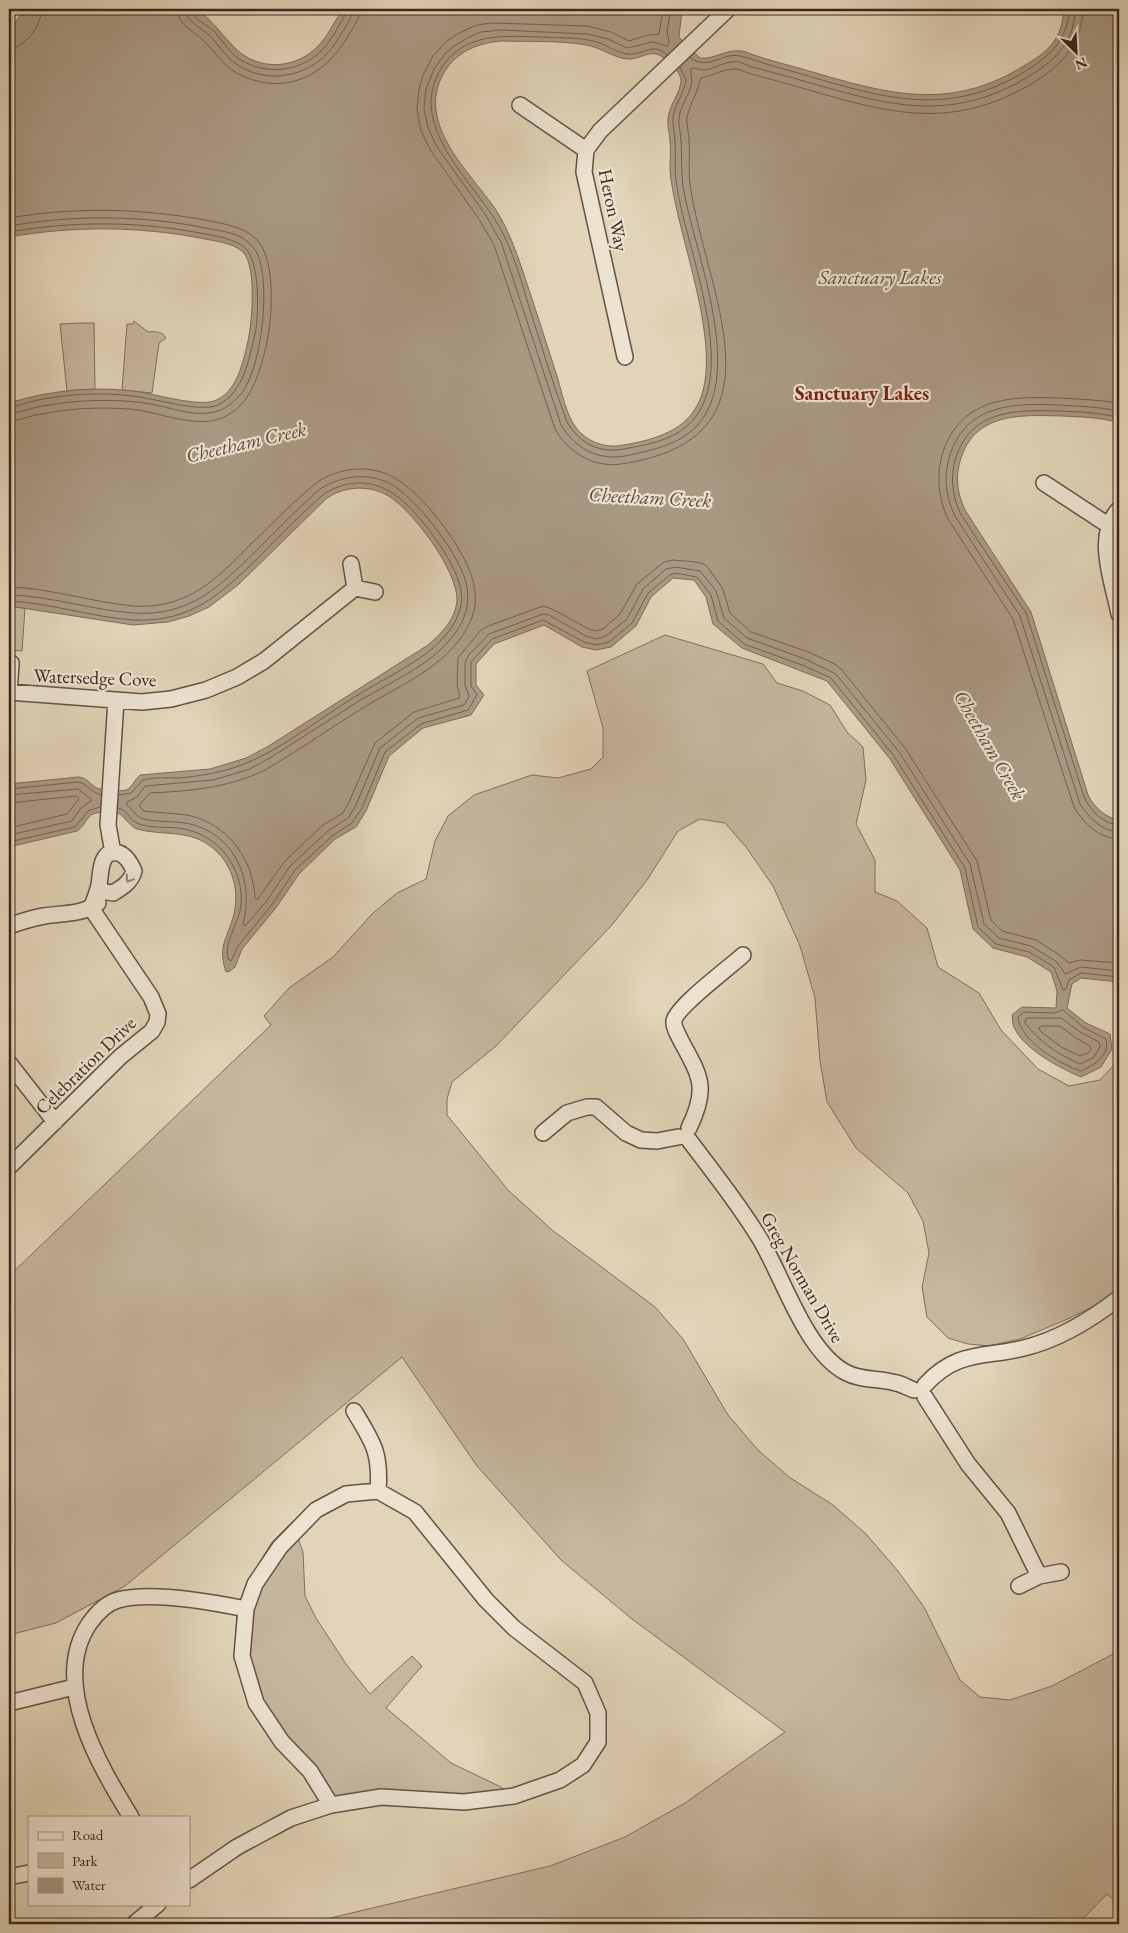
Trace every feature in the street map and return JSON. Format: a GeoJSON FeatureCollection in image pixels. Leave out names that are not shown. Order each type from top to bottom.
{"type":"FeatureCollection","features":[{"type":"Feature","properties":{"kind":"street","name":"Heron Way"},"geometry":{"type":"LineString","coordinates":[[626,357],[584,172],[586,150],[600,131],[728,9]]}},
{"type":"Feature","properties":{"kind":"street"},"geometry":{"type":"LineString","coordinates":[[520,105],[586,150]]}},
{"type":"Feature","properties":{"kind":"street"},"geometry":{"type":"LineString","coordinates":[[1044,483],[1108,525]]}},
{"type":"Feature","properties":{"kind":"street"},"geometry":{"type":"LineString","coordinates":[[1119,509],[1108,525],[1106,536],[1106,550],[1119,614]]}},
{"type":"Feature","properties":{"kind":"street"},"geometry":{"type":"LineString","coordinates":[[351,564],[356,588],[375,592]]}},
{"type":"Feature","properties":{"kind":"street","name":"Watersedge Cove"},"geometry":{"type":"LineString","coordinates":[[10,663],[9,693],[142,702],[171,699],[206,690],[237,678],[264,661],[356,588]]}},
{"type":"Feature","properties":{"kind":"street"},"geometry":{"type":"LineString","coordinates":[[113,853],[108,825],[116,700]]}},
{"type":"Feature","properties":{"kind":"street"},"geometry":{"type":"LineString","coordinates":[[9,926],[42,916],[78,913],[91,908],[132,879],[134,871],[127,858],[118,853],[113,853],[102,862],[99,886],[91,908]]}},
{"type":"Feature","properties":{"kind":"street"},"geometry":{"type":"LineString","coordinates":[[99,886],[102,890],[114,893]]}},
{"type":"Feature","properties":{"kind":"street","name":"Celebration Drive"},"geometry":{"type":"LineString","coordinates":[[9,1167],[120,1057],[152,1030],[157,1022],[158,1014],[151,997],[91,908]]}},
{"type":"Feature","properties":{"kind":"street"},"geometry":{"type":"LineString","coordinates":[[542,1133],[567,1113],[587,1107],[596,1108],[626,1133],[641,1140],[657,1141],[686,1135],[700,1104],[700,1082],[696,1069],[676,1031],[674,1022],[687,1003],[743,956]]}},
{"type":"Feature","properties":{"kind":"street"},"geometry":{"type":"LineString","coordinates":[[9,1063],[55,1122]]}},
{"type":"Feature","properties":{"kind":"street","name":"Greg Norman Drive"},"geometry":{"type":"LineString","coordinates":[[686,1135],[760,1239],[803,1324],[819,1349],[831,1362],[845,1372],[868,1379],[896,1383],[921,1391]]}},
{"type":"Feature","properties":{"kind":"street"},"geometry":{"type":"LineString","coordinates":[[1039,1576],[1008,1513],[968,1464],[921,1391],[947,1366],[959,1360],[977,1355],[1025,1348],[1080,1324],[1119,1298]]}},
{"type":"Feature","properties":{"kind":"street"},"geometry":{"type":"LineString","coordinates":[[354,1411],[374,1444],[380,1469],[378,1491]]}},
{"type":"Feature","properties":{"kind":"street"},"geometry":{"type":"LineString","coordinates":[[190,1879],[237,1846],[283,1822],[331,1805],[381,1797],[464,1802],[514,1796],[560,1780],[583,1765],[598,1742],[598,1713],[585,1683],[514,1628],[486,1600],[415,1512],[378,1491],[346,1494],[316,1510],[275,1554],[255,1584],[246,1609],[242,1656],[256,1703],[282,1742],[310,1770],[331,1805]]}},
{"type":"Feature","properties":{"kind":"street"},"geometry":{"type":"LineString","coordinates":[[1019,1586],[1039,1576],[1061,1572]]}},
{"type":"Feature","properties":{"kind":"street"},"geometry":{"type":"LineString","coordinates":[[130,1816],[103,1770],[84,1726],[74,1687],[76,1655],[83,1633],[95,1615],[116,1601],[140,1596],[218,1603],[246,1609]]}},
{"type":"Feature","properties":{"kind":"street"},"geometry":{"type":"LineString","coordinates":[[9,1703],[74,1687]]}},
{"type":"Feature","properties":{"kind":"street"},"geometry":{"type":"LineString","coordinates":[[9,1876],[28,1873]]}},
{"type":"Feature","properties":{"kind":"street"},"geometry":{"type":"LineString","coordinates":[[134,1924],[156,1906]]}},
{"type":"Feature","properties":{"kind":"green space"},"geometry":{"type":"Polygon","coordinates":[[[134,321],[148,332],[158,332],[166,338],[159,343],[152,393],[122,390],[127,324],[133,324],[134,321]]]}},
{"type":"Feature","properties":{"kind":"green space"},"geometry":{"type":"Polygon","coordinates":[[[94,323],[95,389],[67,391],[60,324],[94,323]]]}},
{"type":"Feature","properties":{"kind":"green space"},"geometry":{"type":"Polygon","coordinates":[[[9,606],[25,608],[22,651],[9,650],[9,606]]]}},
{"type":"Feature","properties":{"kind":"green space"},"geometry":{"type":"Polygon","coordinates":[[[665,635],[763,664],[777,683],[803,691],[830,705],[847,732],[863,747],[866,780],[856,824],[875,860],[875,892],[897,901],[927,928],[938,967],[979,993],[1001,1030],[1038,1069],[1069,1086],[1100,1080],[1114,1065],[1119,1046],[1119,1290],[1110,1298],[1070,1318],[1020,1339],[989,1346],[968,1344],[948,1338],[927,1317],[922,1287],[929,1253],[923,1221],[908,1193],[856,1148],[827,1102],[820,1061],[815,998],[800,946],[773,886],[746,847],[725,823],[700,819],[678,831],[647,880],[611,926],[496,1046],[452,1082],[447,1099],[447,1115],[508,1190],[552,1230],[655,1307],[683,1339],[728,1415],[758,1450],[789,1477],[833,1505],[866,1534],[898,1571],[924,1607],[960,1680],[980,1697],[1010,1700],[1052,1686],[1119,1651],[1119,1905],[1107,1894],[1078,1924],[305,1924],[550,1866],[625,1837],[685,1803],[785,1732],[632,1619],[561,1560],[477,1466],[402,1357],[125,1586],[56,1623],[9,1635],[9,1276],[271,1025],[264,1016],[289,988],[333,957],[372,914],[397,893],[426,879],[435,841],[448,816],[474,795],[532,775],[558,778],[591,769],[603,757],[603,728],[587,671],[665,635]]]}},
{"type":"Feature","properties":{"kind":"green space"},"geometry":{"type":"Polygon","coordinates":[[[292,1522],[303,1552],[305,1596],[316,1618],[346,1664],[370,1694],[412,1656],[422,1666],[386,1708],[451,1763],[501,1787],[509,1794],[321,1807],[306,1773],[235,1656],[237,1609],[249,1580],[272,1542],[292,1522]]]}},
{"type":"Feature","properties":{"kind":"water","name":"Sanctuary Lakes"},"geometry":{"type":"Polygon","coordinates":[[[192,8],[207,17],[236,49],[246,56],[267,64],[279,64],[301,59],[311,52],[323,40],[343,9],[682,9],[679,37],[700,58],[742,51],[875,89],[933,95],[962,91],[991,82],[1022,67],[1039,56],[1057,37],[1063,20],[1064,9],[1119,9],[1119,423],[1098,418],[1062,416],[1031,416],[1002,419],[989,424],[977,432],[968,443],[959,465],[958,478],[960,497],[965,510],[1031,612],[1088,795],[1101,811],[1119,821],[1119,982],[1081,978],[1072,984],[1067,1008],[1086,1023],[1110,1034],[1112,1049],[1101,1067],[1081,1077],[1043,1057],[1025,1043],[1013,1026],[1012,1015],[1022,1007],[1056,1008],[1057,991],[1051,972],[1027,957],[993,948],[973,929],[960,870],[890,759],[827,681],[742,648],[713,624],[706,597],[694,580],[673,578],[651,597],[636,626],[611,647],[596,650],[582,647],[544,625],[494,644],[476,664],[476,685],[484,695],[471,715],[423,728],[389,756],[366,811],[356,827],[335,839],[299,874],[275,909],[242,949],[235,967],[230,971],[226,972],[223,948],[236,904],[235,885],[223,859],[202,841],[184,835],[137,829],[120,814],[102,812],[91,815],[77,831],[9,847],[9,784],[78,777],[85,779],[98,788],[110,791],[123,791],[130,787],[140,775],[210,769],[246,758],[267,747],[428,645],[443,631],[451,620],[457,601],[450,573],[430,540],[406,510],[394,500],[376,490],[354,488],[340,491],[327,498],[238,585],[209,607],[189,616],[168,622],[133,625],[9,606],[9,403],[39,395],[85,389],[141,392],[197,402],[214,401],[222,397],[234,384],[241,367],[250,332],[252,282],[247,259],[243,252],[223,242],[152,231],[104,229],[33,233],[9,237],[9,33],[24,9],[192,8]],[[501,41],[478,46],[464,52],[447,68],[438,87],[436,106],[439,124],[447,142],[494,207],[509,234],[530,291],[567,411],[577,429],[590,440],[611,446],[649,440],[669,432],[686,420],[693,412],[703,389],[706,361],[704,329],[698,295],[674,195],[670,169],[668,119],[670,109],[679,90],[681,78],[671,64],[657,54],[628,59],[597,48],[575,43],[501,41]]]}},
{"type":"Feature","properties":{"kind":"district","name":"Sanctuary Lakes"},"geometry":{"type":"Point","coordinates":[862,393]}},
{"type":"Feature","properties":{"kind":"water label","name":"Cheetham Creek"},"geometry":{"type":"Point","coordinates":[246,442]}},
{"type":"Feature","properties":{"kind":"water label","name":"Cheetham Creek"},"geometry":{"type":"Point","coordinates":[650,497]}},
{"type":"Feature","properties":{"kind":"water label","name":"Cheetham Creek"},"geometry":{"type":"Point","coordinates":[990,745]}}]}
